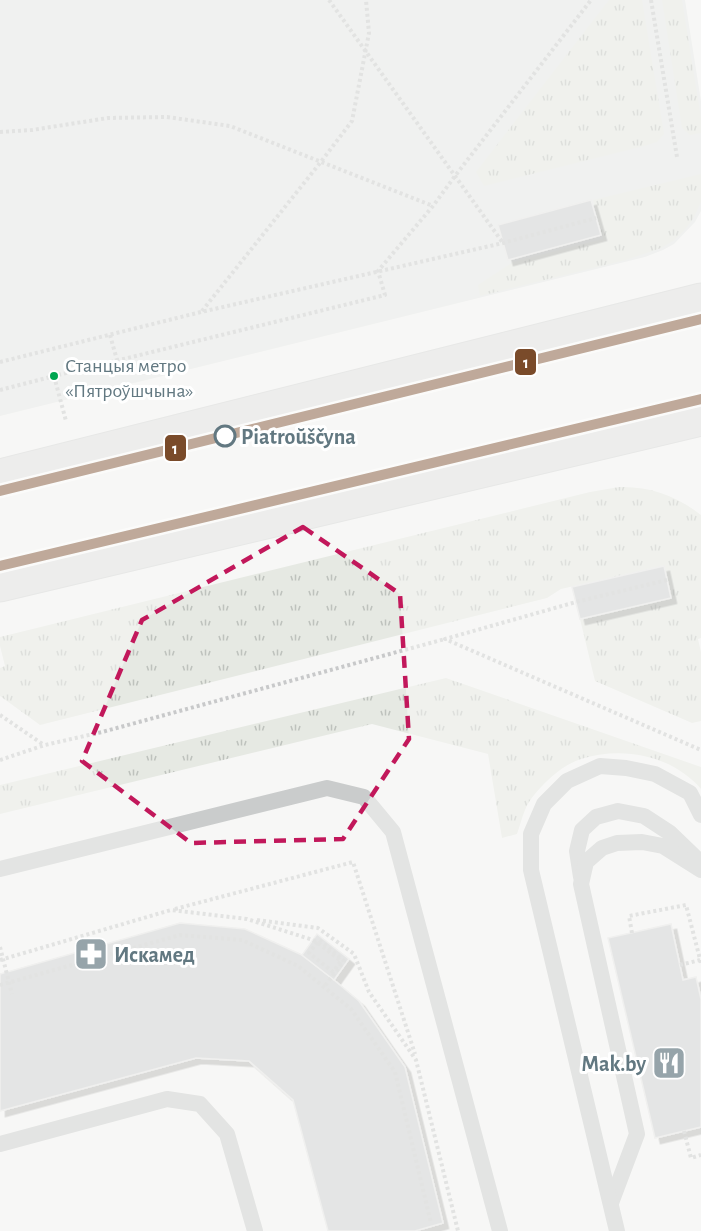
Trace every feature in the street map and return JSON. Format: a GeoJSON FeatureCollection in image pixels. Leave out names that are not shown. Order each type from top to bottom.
{"type":"FeatureCollection","features":[{"type":"Feature","properties":{"kind":"main road"},"geometry":{"type":"LineString","coordinates":[[0,476],[701,300]]}},
{"type":"Feature","properties":{"kind":"main road"},"geometry":{"type":"LineString","coordinates":[[0,585],[701,419]]}},
{"type":"Feature","properties":{"kind":"lane"},"geometry":{"type":"LineString","coordinates":[[617,1231],[531,870],[531,834],[544,804],[567,781],[600,766],[655,774],[690,793],[701,815]]}},
{"type":"Feature","properties":{"kind":"lane"},"geometry":{"type":"LineString","coordinates":[[0,869],[327,788],[364,797],[393,832],[500,1231]]}},
{"type":"Feature","properties":{"kind":"lane"},"geometry":{"type":"LineString","coordinates":[[611,1203],[637,1134],[581,884],[577,851],[582,830],[596,817],[618,811],[644,816],[670,833],[701,863]]}},
{"type":"Feature","properties":{"kind":"lane"},"geometry":{"type":"LineString","coordinates":[[581,884],[586,862],[602,848],[617,843],[642,842],[663,846],[701,870]]}},
{"type":"Feature","properties":{"kind":"lane"},"geometry":{"type":"LineString","coordinates":[[0,1144],[167,1099],[200,1104],[227,1134],[255,1231]]}},
{"type":"Feature","properties":{"kind":"path"},"geometry":{"type":"LineString","coordinates":[[329,0],[503,243]]}},
{"type":"Feature","properties":{"kind":"path"},"geometry":{"type":"LineString","coordinates":[[201,312],[352,121],[369,33],[366,0]]}},
{"type":"Feature","properties":{"kind":"path"},"geometry":{"type":"LineString","coordinates":[[378,271],[433,206],[591,0]]}},
{"type":"Feature","properties":{"kind":"path"},"geometry":{"type":"LineString","coordinates":[[651,0],[678,157]]}},
{"type":"Feature","properties":{"kind":"path"},"geometry":{"type":"LineString","coordinates":[[0,132],[32,130],[108,118],[167,117],[230,126],[433,206]]}},
{"type":"Feature","properties":{"kind":"path"},"geometry":{"type":"LineString","coordinates":[[0,362],[201,312],[503,243],[596,218]]}},
{"type":"Feature","properties":{"kind":"path"},"geometry":{"type":"LineString","coordinates":[[0,390],[385,295],[378,271]]}},
{"type":"Feature","properties":{"kind":"path"},"geometry":{"type":"LineString","coordinates":[[110,335],[117,360]]}},
{"type":"Feature","properties":{"kind":"path"},"geometry":{"type":"LineString","coordinates":[[54,376],[75,458]]}},
{"type":"Feature","properties":{"kind":"path"},"geometry":{"type":"LineString","coordinates":[[0,760],[45,745],[102,732],[576,602],[667,580]]}},
{"type":"Feature","properties":{"kind":"path"},"geometry":{"type":"LineString","coordinates":[[445,639],[701,750]]}},
{"type":"Feature","properties":{"kind":"path"},"geometry":{"type":"LineString","coordinates":[[0,715],[45,745]]}},
{"type":"Feature","properties":{"kind":"path"},"geometry":{"type":"LineString","coordinates":[[2,959],[171,910],[353,862],[416,1060],[458,1231]]}},
{"type":"Feature","properties":{"kind":"path"},"geometry":{"type":"LineString","coordinates":[[632,933],[629,916],[686,904],[700,961],[680,965]]}},
{"type":"Feature","properties":{"kind":"path"},"geometry":{"type":"LineString","coordinates":[[171,910],[318,928],[354,954],[369,992],[416,1060]]}},
{"type":"Feature","properties":{"kind":"path"},"geometry":{"type":"LineString","coordinates":[[247,919],[313,940],[317,943],[341,961],[333,972],[309,953],[317,943],[319,940],[344,961],[324,987]]}},
{"type":"Feature","properties":{"kind":"path"},"geometry":{"type":"LineString","coordinates":[[0,986],[180,935],[242,940],[298,966],[351,1009],[395,1072],[431,1223]]}},
{"type":"Feature","properties":{"kind":"path"},"geometry":{"type":"LineString","coordinates":[[0,947],[12,994]]}},
{"type":"Feature","properties":{"kind":"path"},"geometry":{"type":"LineString","coordinates":[[684,1131],[691,1158],[701,1155]]}},
{"type":"Feature","properties":{"kind":"highlighted area"},"geometry":{"type":"Polygon","coordinates":[[[303,527],[400,594],[409,739],[343,839],[191,843],[82,761],[142,620],[303,527]]]}},
{"type":"Feature","properties":{"kind":"shaded area"},"geometry":{"type":"Polygon","coordinates":[[[0,0],[685,0],[701,101],[701,211],[695,222],[674,244],[645,257],[0,416],[0,0]]]}},
{"type":"Feature","properties":{"kind":"green space"},"geometry":{"type":"Polygon","coordinates":[[[609,0],[642,0],[664,134],[657,142],[644,146],[484,186],[476,172],[609,0]]]}},
{"type":"Feature","properties":{"kind":"green space"},"geometry":{"type":"Polygon","coordinates":[[[662,0],[682,0],[701,118],[701,133],[690,135],[682,128],[662,0]]]}},
{"type":"Feature","properties":{"kind":"green space"},"geometry":{"type":"Polygon","coordinates":[[[701,174],[701,202],[693,219],[683,232],[661,248],[626,260],[480,296],[478,285],[513,262],[603,239],[593,200],[701,174]]]}},
{"type":"Feature","properties":{"kind":"green space"},"geometry":{"type":"Polygon","coordinates":[[[619,487],[652,490],[682,502],[701,515],[701,638],[698,639],[701,652],[701,721],[692,723],[595,681],[580,619],[671,598],[663,566],[561,589],[547,598],[40,725],[0,696],[0,668],[5,666],[0,637],[590,492],[619,487]]]}},
{"type":"Feature","properties":{"kind":"green space"},"geometry":{"type":"Polygon","coordinates":[[[446,678],[701,767],[701,789],[676,768],[646,756],[613,753],[597,755],[574,762],[547,781],[529,803],[517,834],[502,838],[488,754],[372,724],[0,814],[0,785],[446,678]]]}},
{"type":"Feature","properties":{"kind":"building"},"geometry":{"type":"Polygon","coordinates":[[[591,200],[601,235],[508,260],[498,225],[591,200]]]}},
{"type":"Feature","properties":{"kind":"building"},"geometry":{"type":"Polygon","coordinates":[[[664,566],[671,598],[580,619],[572,587],[664,566]]]}},
{"type":"Feature","properties":{"kind":"building"},"geometry":{"type":"Polygon","coordinates":[[[180,923],[245,929],[302,955],[359,1001],[405,1067],[443,1223],[415,1231],[328,1231],[293,1100],[249,1061],[196,1058],[0,1111],[0,974],[180,923]]]}},
{"type":"Feature","properties":{"kind":"building","name":"Mak.by"},"geometry":{"type":"Polygon","coordinates":[[[671,924],[683,980],[696,977],[701,999],[701,1127],[655,1138],[608,938],[671,924]]]}},
{"type":"Feature","properties":{"kind":"building"},"geometry":{"type":"Polygon","coordinates":[[[317,934],[349,959],[334,980],[302,955],[317,934]]]}},
{"type":"Feature","properties":{"kind":"transit line","name":"1"},"geometry":{"type":"LineString","coordinates":[[0,491],[701,319]]}},
{"type":"Feature","properties":{"kind":"transit line","name":"1"},"geometry":{"type":"LineString","coordinates":[[0,566],[701,399]]}},
{"type":"Feature","properties":{"kind":"place","name":"Станцыя метро «Пятроўшчына»"},"geometry":{"type":"Point","coordinates":[54,376]}},
{"type":"Feature","properties":{"kind":"place","name":"Piatroŭščyna"},"geometry":{"type":"Point","coordinates":[225,436]}},
{"type":"Feature","properties":{"kind":"place","name":"Искамед"},"geometry":{"type":"Point","coordinates":[91,954]}},
{"type":"Feature","properties":{"kind":"place","name":"Mak.by"},"geometry":{"type":"Point","coordinates":[669,1063]}}]}
